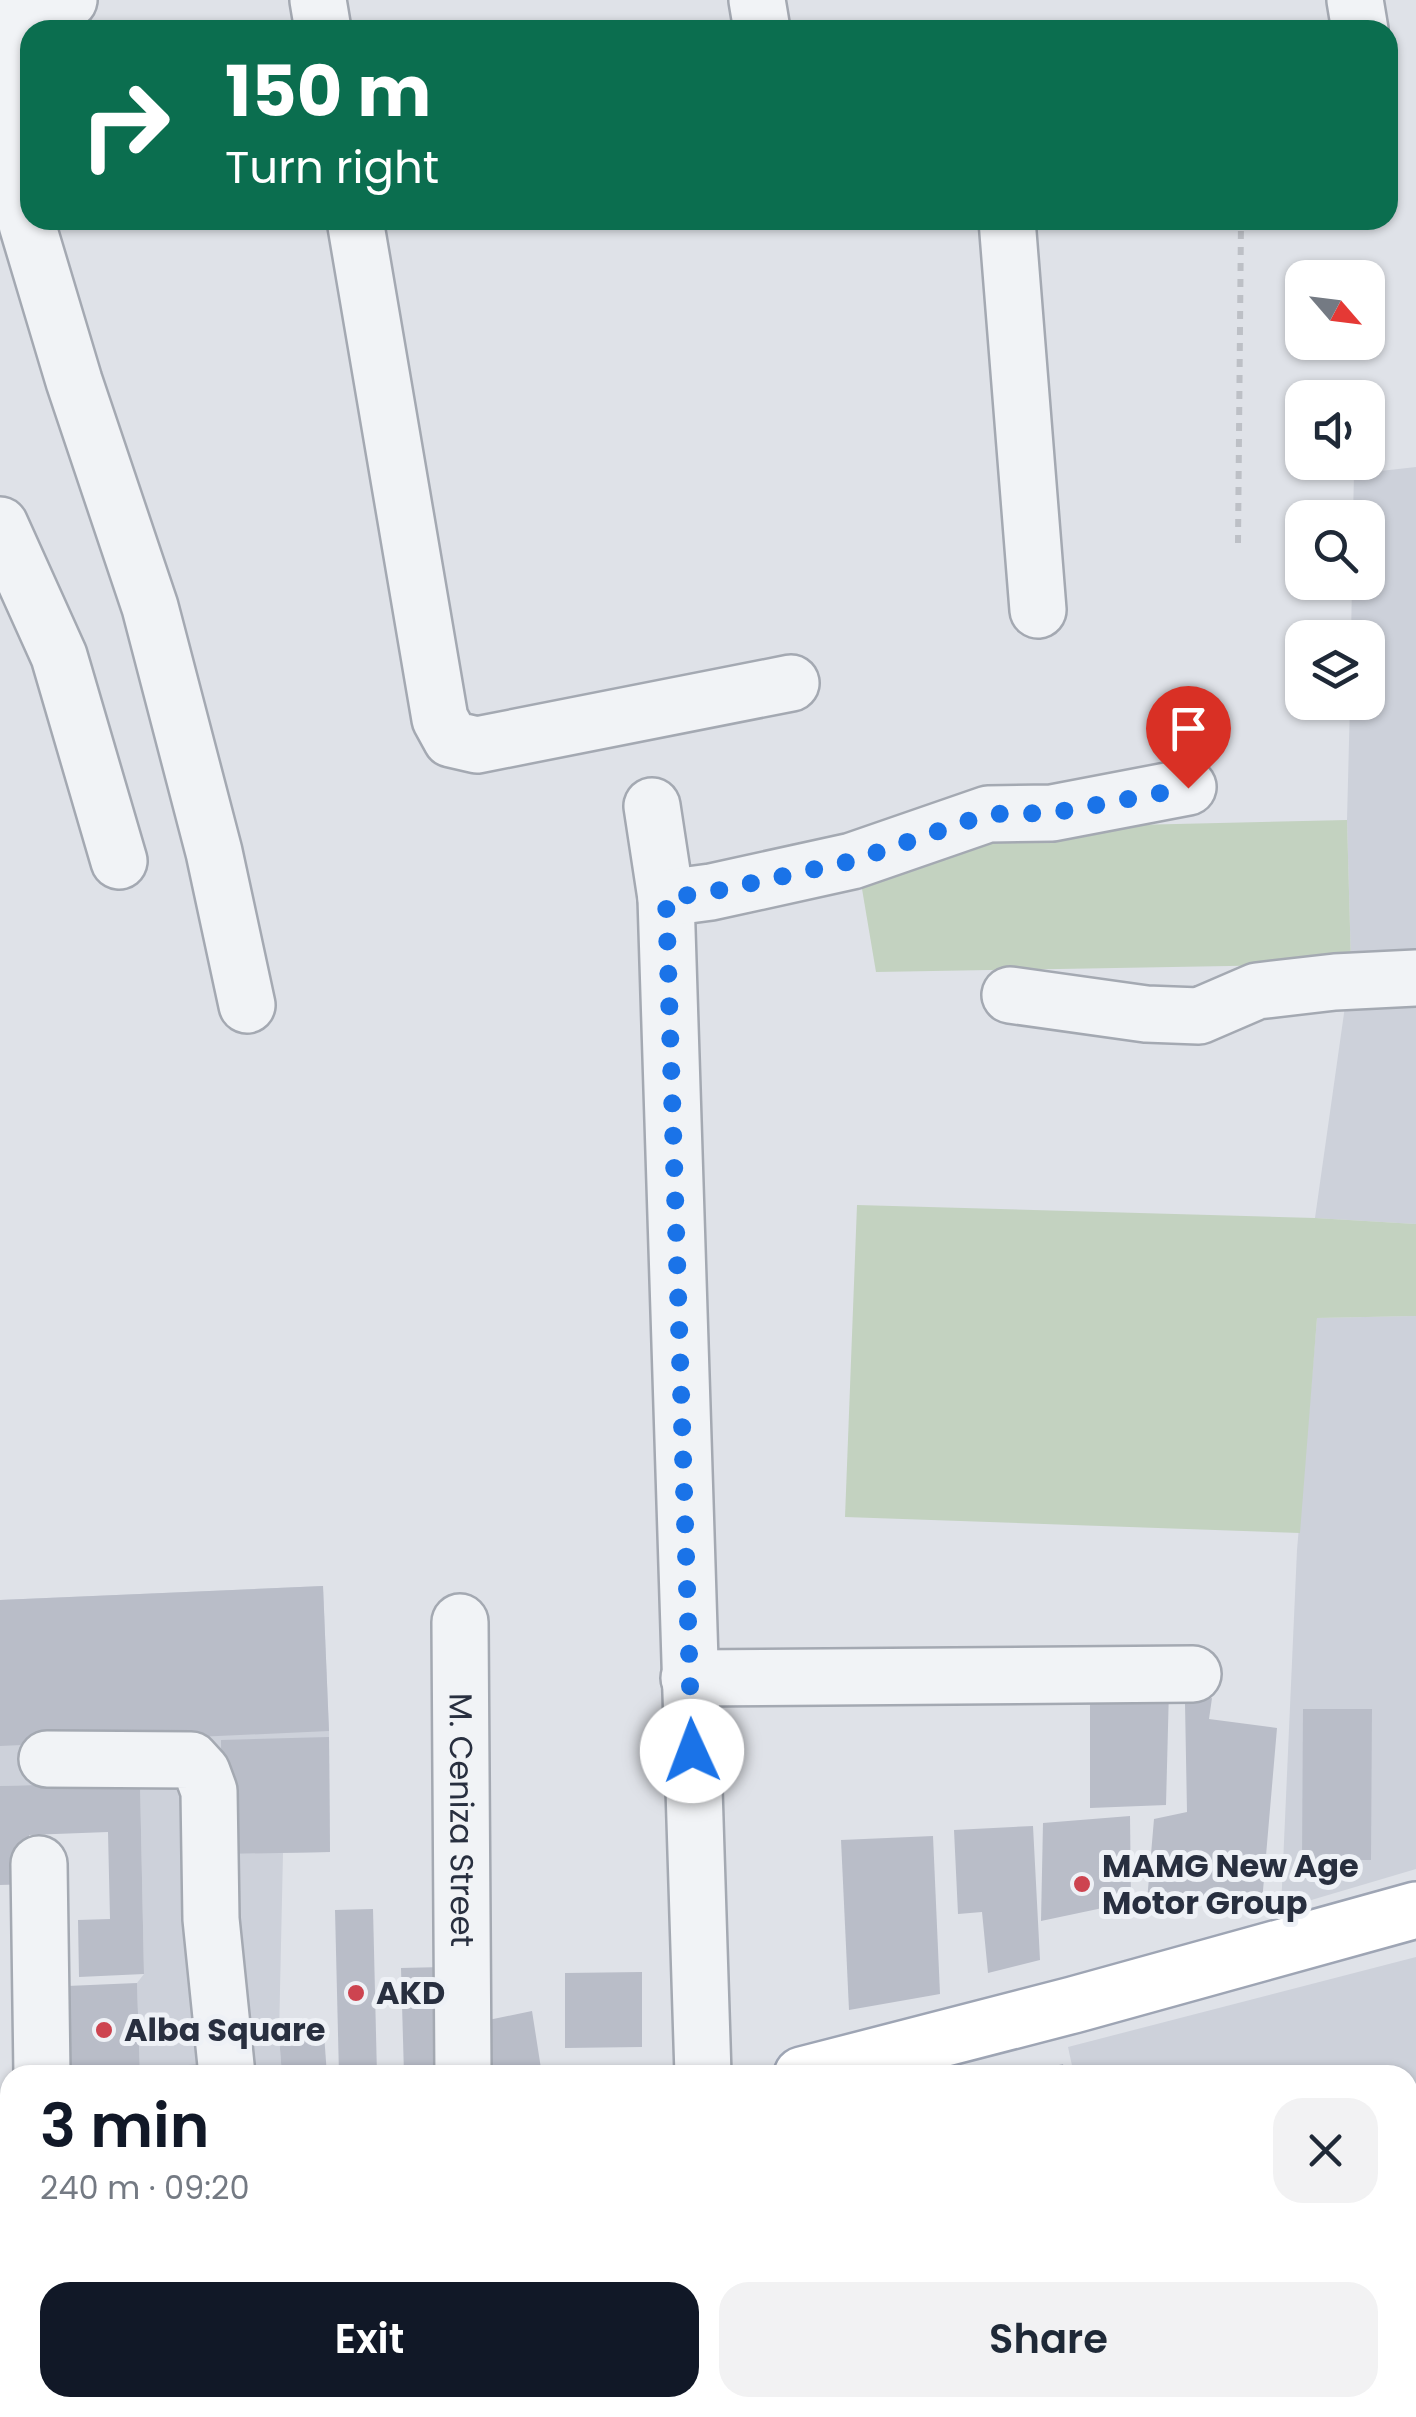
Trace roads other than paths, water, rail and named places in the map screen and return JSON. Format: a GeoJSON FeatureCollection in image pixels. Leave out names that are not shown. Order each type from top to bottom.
{"type":"FeatureCollection","features":[{"type":"Feature","properties":{"kind":"main road"},"geometry":{"type":"LineString","coordinates":[[841,2065],[1073,2006],[1416,1910]]}},
{"type":"Feature","properties":{"kind":"street"},"geometry":{"type":"LineString","coordinates":[[20,175],[2,50],[8,28],[23,13],[69,0]]}},
{"type":"Feature","properties":{"kind":"street"},"geometry":{"type":"LineString","coordinates":[[29,230],[74,381],[150,607],[214,852],[248,1005]]}},
{"type":"Feature","properties":{"kind":"street"},"geometry":{"type":"LineString","coordinates":[[358,230],[440,719],[451,739],[477,745],[790,683]]}},
{"type":"Feature","properties":{"kind":"street"},"geometry":{"type":"LineString","coordinates":[[1008,230],[1038,610]]}},
{"type":"Feature","properties":{"kind":"street"},"geometry":{"type":"LineString","coordinates":[[0,525],[59,656],[119,861]]}},
{"type":"Feature","properties":{"kind":"street"},"geometry":{"type":"LineString","coordinates":[[666,898],[852,861],[988,814],[1052,813],[1188,788]]}},
{"type":"Feature","properties":{"kind":"street"},"geometry":{"type":"LineString","coordinates":[[652,806],[666,898],[703,2065]]}},
{"type":"Feature","properties":{"kind":"street"},"geometry":{"type":"LineString","coordinates":[[1010,994],[1146,1014],[1199,1016],[1257,991],[1416,978]]}},
{"type":"Feature","properties":{"kind":"street","name":"M. Ceniza Street"},"geometry":{"type":"LineString","coordinates":[[460,1622],[463,2065]]}},
{"type":"Feature","properties":{"kind":"street"},"geometry":{"type":"LineString","coordinates":[[689,1678],[1192,1674]]}},
{"type":"Feature","properties":{"kind":"street"},"geometry":{"type":"LineString","coordinates":[[47,1759],[191,1760],[202,1772],[208,1792],[211,1919],[226,2065]]}},
{"type":"Feature","properties":{"kind":"street"},"geometry":{"type":"LineString","coordinates":[[39,1864],[42,2065]]}},
{"type":"Feature","properties":{"kind":"place","name":"MAMG New Age Motor Group"},"geometry":{"type":"Point","coordinates":[1082,1884]}},
{"type":"Feature","properties":{"kind":"place","name":"AKD"},"geometry":{"type":"Point","coordinates":[356,1993]}},
{"type":"Feature","properties":{"kind":"place","name":"Alba Square"},"geometry":{"type":"Point","coordinates":[104,2030]}}]}
